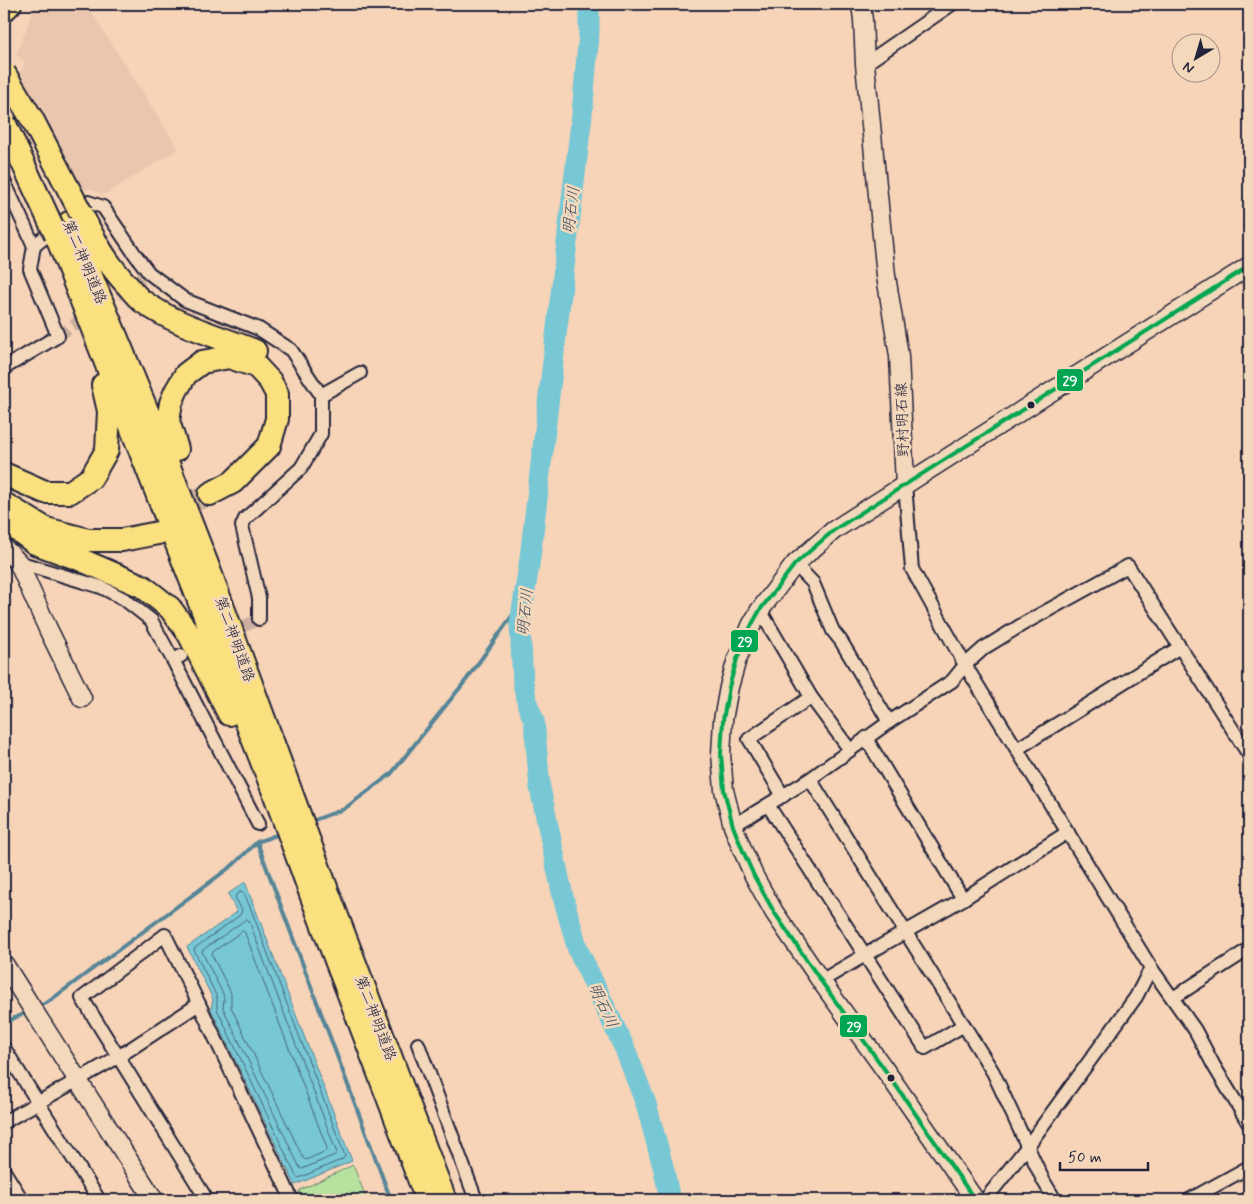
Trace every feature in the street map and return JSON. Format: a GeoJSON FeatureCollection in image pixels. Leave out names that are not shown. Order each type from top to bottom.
{"type":"FeatureCollection","features":[{"type":"Feature","properties":{"kind":"highway"},"geometry":{"type":"LineString","coordinates":[[4,10],[10,4]]}},
{"type":"Feature","properties":{"kind":"highway"},"geometry":{"type":"LineString","coordinates":[[4,73],[32,119],[69,224],[100,251],[119,277],[142,301],[168,317],[254,351],[270,363],[281,377],[288,396],[291,412],[290,430],[283,449],[267,469],[255,479],[211,501],[269,446],[277,419],[277,394],[270,381],[256,366],[228,357],[202,362],[186,374],[171,404],[168,422],[204,530],[208,567]]}},
{"type":"Feature","properties":{"kind":"highway","name":"第二神明道路"},"geometry":{"type":"LineString","coordinates":[[4,85],[69,224],[150,418],[208,567],[277,794],[303,872],[320,894],[427,1200]]}},
{"type":"Feature","properties":{"kind":"highway","name":"第二神明道路"},"geometry":{"type":"LineString","coordinates":[[4,122],[69,224],[102,352],[277,794],[445,1200]]}},
{"type":"Feature","properties":{"kind":"highway"},"geometry":{"type":"LineString","coordinates":[[4,474],[45,492],[70,492],[91,478],[107,450],[109,411],[101,373],[102,352]]}},
{"type":"Feature","properties":{"kind":"highway"},"geometry":{"type":"LineString","coordinates":[[4,489],[17,499],[48,516],[76,525],[108,527],[155,526],[122,540],[88,540],[46,529],[4,504]]}},
{"type":"Feature","properties":{"kind":"highway"},"geometry":{"type":"LineString","coordinates":[[4,520],[35,543],[79,559],[142,586],[170,608],[189,634],[229,713],[246,757],[277,794]]}},
{"type":"Feature","properties":{"kind":"main road","name":"野村明石線"},"geometry":{"type":"LineString","coordinates":[[860,4],[886,276],[899,356],[905,484]]}},
{"type":"Feature","properties":{"kind":"main road"},"geometry":{"type":"LineString","coordinates":[[975,1200],[774,912],[754,876],[733,826],[724,790],[721,754],[723,720],[729,687],[737,660],[760,610],[795,564],[834,530],[1249,266]]}},
{"type":"Feature","properties":{"kind":"main road"},"geometry":{"type":"LineString","coordinates":[[4,548],[18,562],[82,698]]}},
{"type":"Feature","properties":{"kind":"main road"},"geometry":{"type":"LineString","coordinates":[[4,964],[154,1200]]}},
{"type":"Feature","properties":{"kind":"street"},"geometry":{"type":"LineString","coordinates":[[865,64],[952,4]]}},
{"type":"Feature","properties":{"kind":"street"},"geometry":{"type":"LineString","coordinates":[[4,181],[34,246],[30,269],[58,336],[4,368]]}},
{"type":"Feature","properties":{"kind":"street"},"geometry":{"type":"LineString","coordinates":[[34,246],[88,202],[103,207],[134,254],[149,272],[185,300],[259,329],[291,350],[321,394],[321,434],[301,468],[245,519],[242,526],[258,598],[259,619]]}},
{"type":"Feature","properties":{"kind":"street"},"geometry":{"type":"LineString","coordinates":[[321,394],[360,373]]}},
{"type":"Feature","properties":{"kind":"street"},"geometry":{"type":"LineString","coordinates":[[905,484],[912,569],[965,665],[1151,968],[1195,1030],[1249,1124]]}},
{"type":"Feature","properties":{"kind":"street"},"geometry":{"type":"LineString","coordinates":[[18,562],[101,587],[124,599],[151,620],[177,658],[258,824]]}},
{"type":"Feature","properties":{"kind":"street"},"geometry":{"type":"LineString","coordinates":[[795,564],[813,583],[833,631],[841,641],[889,722]]}},
{"type":"Feature","properties":{"kind":"street"},"geometry":{"type":"LineString","coordinates":[[733,826],[810,779],[889,722],[952,681],[965,665],[984,648],[1023,624],[1128,566],[1249,755]]}},
{"type":"Feature","properties":{"kind":"street"},"geometry":{"type":"LineString","coordinates":[[760,610],[811,697],[850,750]]}},
{"type":"Feature","properties":{"kind":"street"},"geometry":{"type":"LineString","coordinates":[[1017,749],[1180,647]]}},
{"type":"Feature","properties":{"kind":"street"},"geometry":{"type":"LineString","coordinates":[[783,796],[749,739],[811,697]]}},
{"type":"Feature","properties":{"kind":"street"},"geometry":{"type":"LineString","coordinates":[[866,738],[963,899]]}},
{"type":"Feature","properties":{"kind":"street"},"geometry":{"type":"LineString","coordinates":[[810,779],[993,1072],[1027,1147],[1055,1200]]}},
{"type":"Feature","properties":{"kind":"street"},"geometry":{"type":"LineString","coordinates":[[768,805],[925,1048],[964,1025]]}},
{"type":"Feature","properties":{"kind":"street"},"geometry":{"type":"LineString","coordinates":[[821,980],[963,899],[1068,832]]}},
{"type":"Feature","properties":{"kind":"street"},"geometry":{"type":"LineString","coordinates":[[207,1200],[82,998],[165,936],[292,1200]]}},
{"type":"Feature","properties":{"kind":"street"},"geometry":{"type":"LineString","coordinates":[[1173,998],[1249,949]]}},
{"type":"Feature","properties":{"kind":"street"},"geometry":{"type":"LineString","coordinates":[[986,1200],[1136,997],[1151,968]]}},
{"type":"Feature","properties":{"kind":"street"},"geometry":{"type":"LineString","coordinates":[[4,1122],[118,1058],[199,1004]]}},
{"type":"Feature","properties":{"kind":"street"},"geometry":{"type":"LineString","coordinates":[[418,1044],[476,1200]]}},
{"type":"Feature","properties":{"kind":"street"},"geometry":{"type":"LineString","coordinates":[[4,1048],[99,1200]]}},
{"type":"Feature","properties":{"kind":"street"},"geometry":{"type":"LineString","coordinates":[[1189,1200],[1249,1167]]}},
{"type":"Feature","properties":{"kind":"street"},"geometry":{"type":"LineString","coordinates":[[4,1171],[22,1200]]}},
{"type":"Feature","properties":{"kind":"shaded area"},"geometry":{"type":"Polygon","coordinates":[[[36,4],[86,4],[179,149],[104,195],[90,189],[79,191],[18,78],[25,62],[16,55],[36,4]]]}},
{"type":"Feature","properties":{"kind":"green space"},"geometry":{"type":"Polygon","coordinates":[[[353,1165],[367,1200],[298,1200],[300,1190],[353,1165]]]}},
{"type":"Feature","properties":{"kind":"water"},"geometry":{"type":"Polygon","coordinates":[[[245,882],[352,1161],[295,1185],[211,1009],[213,999],[187,947],[237,912],[228,894],[245,882]]]}},
{"type":"Feature","properties":{"kind":"waterway","name":"明石川"},"geometry":{"type":"LineString","coordinates":[[589,4],[589,32],[582,114],[530,558],[520,624],[523,683],[528,706],[534,720],[540,788],[563,897],[578,950],[625,1049],[646,1104],[670,1200]]}},
{"type":"Feature","properties":{"kind":"waterway"},"geometry":{"type":"LineString","coordinates":[[309,822],[344,809],[391,774],[467,679],[524,599]]}},
{"type":"Feature","properties":{"kind":"waterway"},"geometry":{"type":"LineString","coordinates":[[36,1008],[48,1002],[233,865],[257,842],[282,833]]}},
{"type":"Feature","properties":{"kind":"waterway"},"geometry":{"type":"LineString","coordinates":[[257,842],[391,1200]]}},
{"type":"Feature","properties":{"kind":"waterway"},"geometry":{"type":"LineString","coordinates":[[4,1023],[27,1012]]}},
{"type":"Feature","properties":{"kind":"tunnel"},"geometry":{"type":"LineString","coordinates":[[58,336],[149,273]]}},
{"type":"Feature","properties":{"kind":"tunnel"},"geometry":{"type":"LineString","coordinates":[[153,519],[210,494]]}},
{"type":"Feature","properties":{"kind":"tunnel"},"geometry":{"type":"LineString","coordinates":[[228,634],[259,619]]}},
{"type":"Feature","properties":{"kind":"transit line","name":"29"},"geometry":{"type":"LineString","coordinates":[[975,1200],[774,912],[754,876],[743,851],[733,826],[724,790],[721,754],[723,720],[729,687],[737,659],[760,610],[795,564],[834,530],[1249,266]]}}]}
